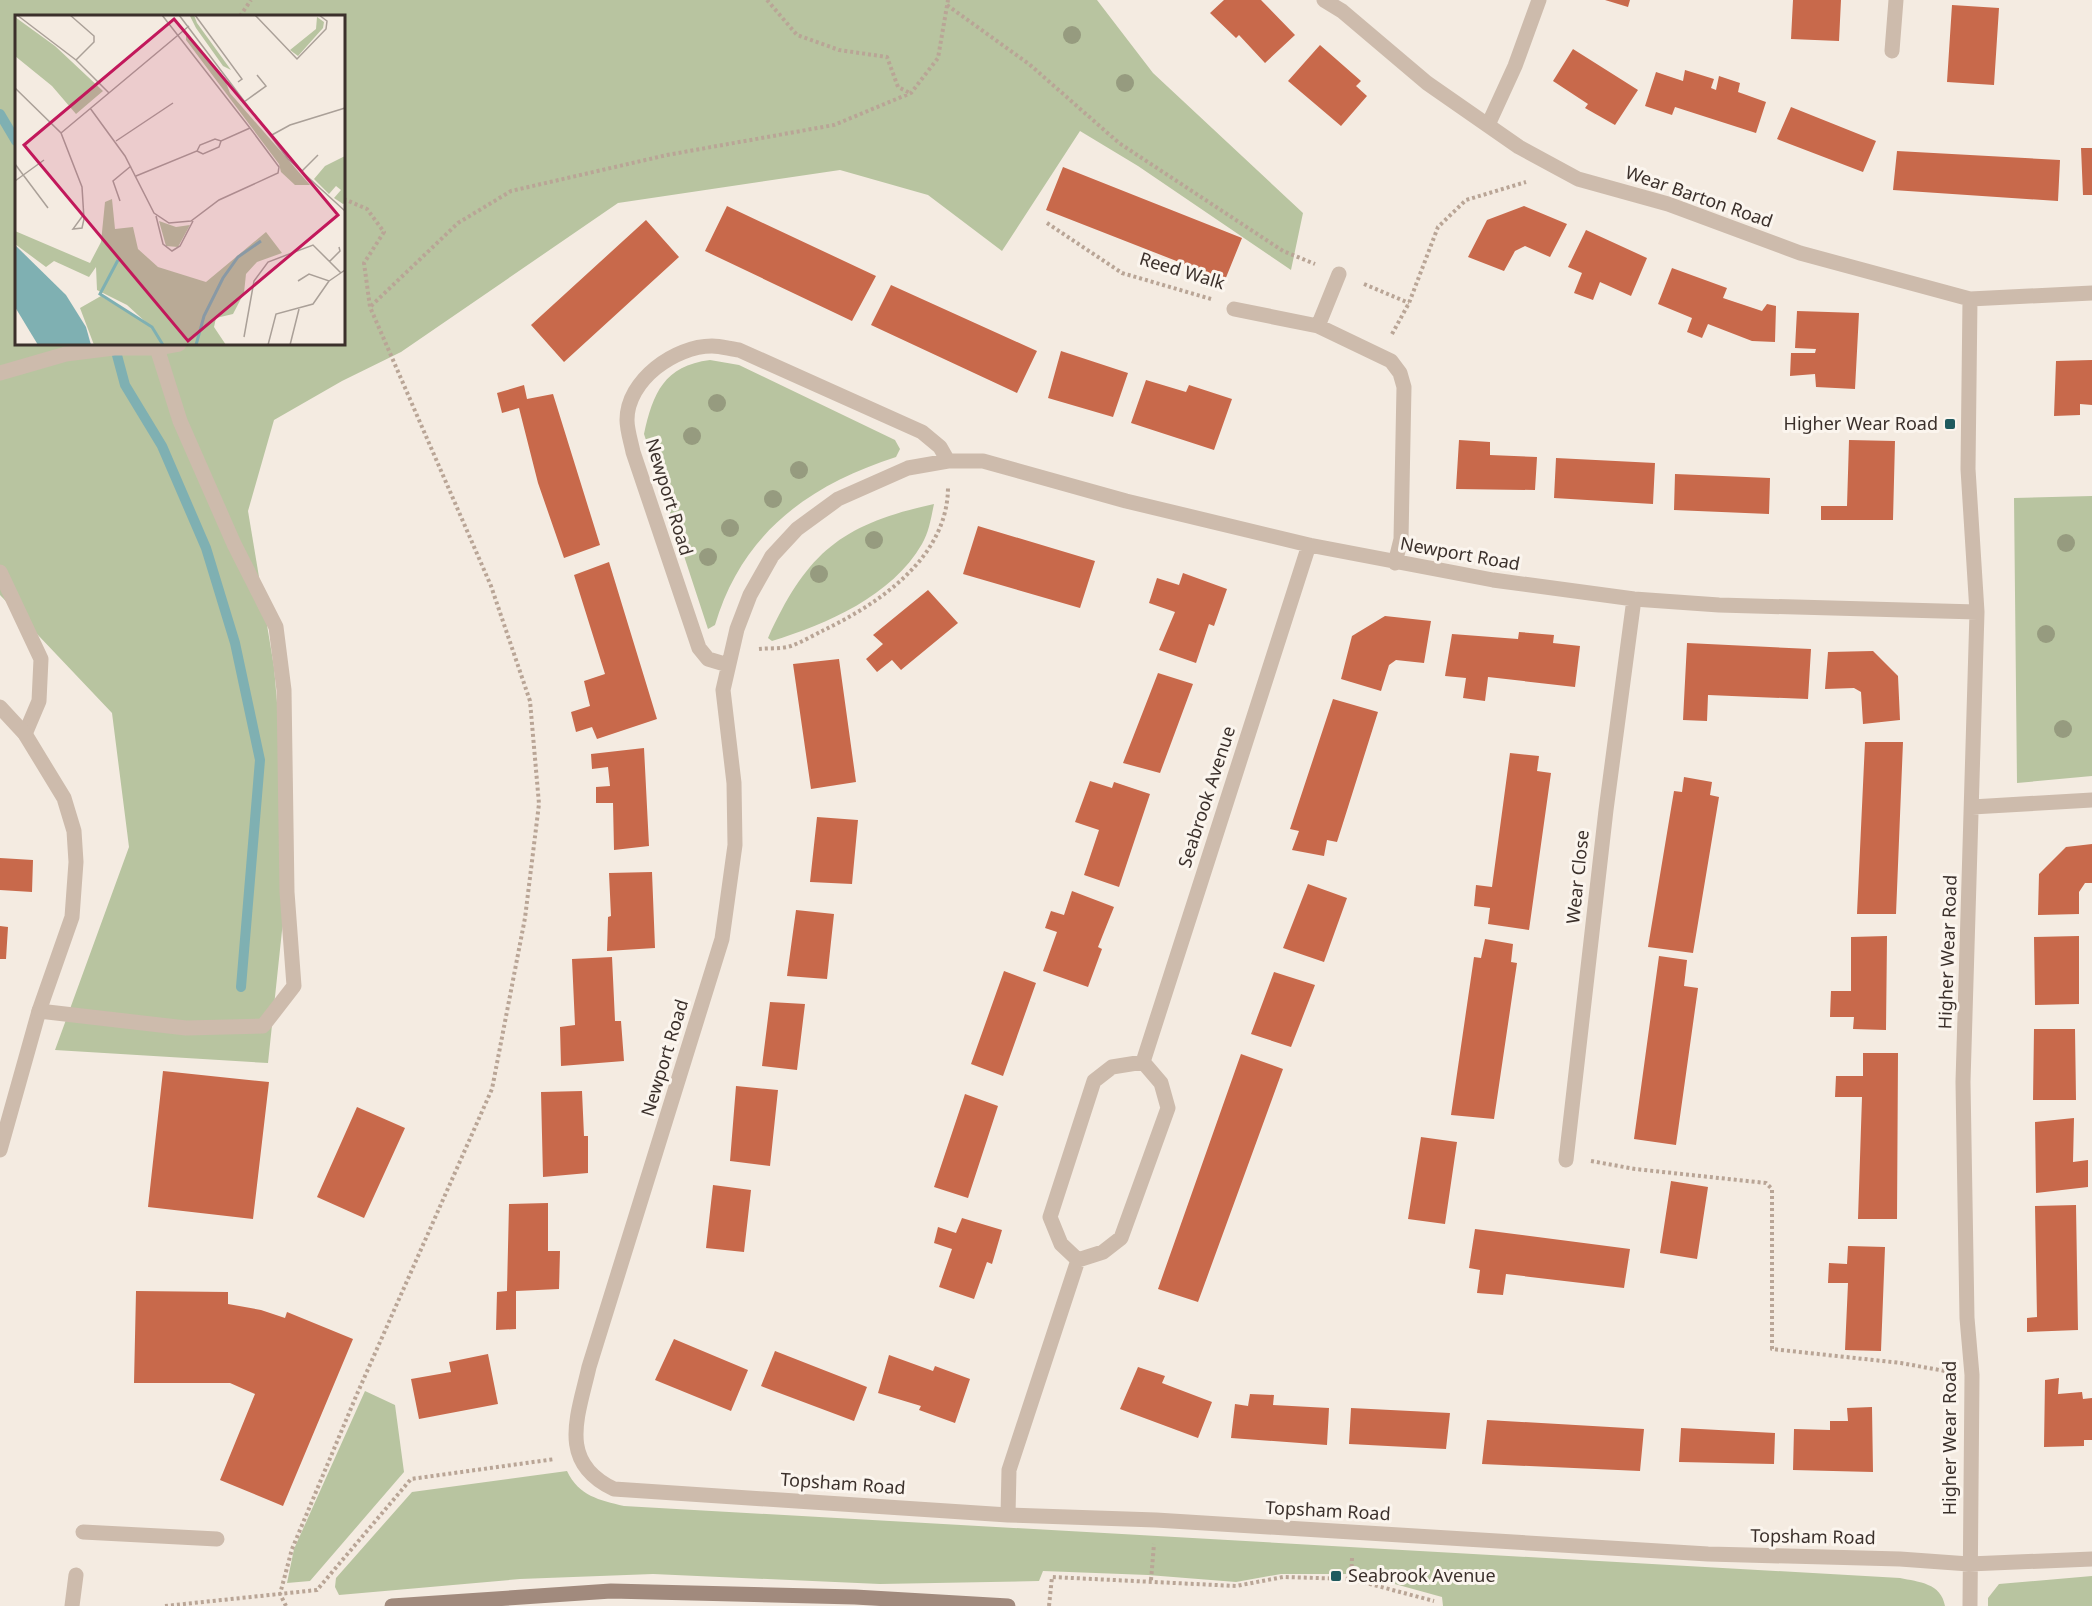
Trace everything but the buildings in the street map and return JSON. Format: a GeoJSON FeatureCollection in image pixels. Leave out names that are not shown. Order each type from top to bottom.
{"type":"FeatureCollection","features":[{"type":"Feature","properties":{"kind":"street","name":"Wear Barton Road"},"geometry":{"type":"LineString","coordinates":[[1324,0],[1342,6],[1427,83],[1519,147],[1578,179],[1668,204],[1800,253],[1970,299],[2092,293]]}},
{"type":"Feature","properties":{"kind":"street"},"geometry":{"type":"LineString","coordinates":[[1488,125],[1515,66],[1539,0]]}},
{"type":"Feature","properties":{"kind":"street"},"geometry":{"type":"LineString","coordinates":[[1892,51],[1896,0]]}},
{"type":"Feature","properties":{"kind":"street"},"geometry":{"type":"LineString","coordinates":[[1318,326],[1338,274]]}},
{"type":"Feature","properties":{"kind":"street","name":"Higher Wear Road"},"geometry":{"type":"LineString","coordinates":[[1970,299],[1968,469],[1977,612],[1963,1082],[1966,1318],[1972,1375],[1970,1606]]}},
{"type":"Feature","properties":{"kind":"street","name":"Reed Walk"},"geometry":{"type":"LineString","coordinates":[[1234,309],[1318,326],[1391,361],[1400,373],[1404,387],[1401,539],[1395,563]]}},
{"type":"Feature","properties":{"kind":"street"},"geometry":{"type":"LineString","coordinates":[[0,373],[66,354],[114,348],[157,348],[174,345]]}},
{"type":"Feature","properties":{"kind":"street","name":"Newport Road"},"geometry":{"type":"LineString","coordinates":[[729,658],[708,659],[699,648],[633,452],[627,419],[633,397],[648,374],[672,357],[695,349],[711,346],[739,350],[922,432],[940,447],[948,461]]}},
{"type":"Feature","properties":{"kind":"street"},"geometry":{"type":"LineString","coordinates":[[39,1011],[186,1028],[263,1026],[294,986],[287,892],[284,690],[276,627],[234,544],[180,421],[157,348]]}},
{"type":"Feature","properties":{"kind":"street","name":"Newport Road"},"geometry":{"type":"LineString","coordinates":[[578,1455],[575,1430],[589,1367],[722,939],[735,845],[734,783],[723,690],[729,658],[750,595],[772,556],[797,530],[838,499],[908,468],[948,461],[983,461],[1126,501],[1309,545],[1493,580],[1634,599],[1719,606],[1977,612]]}},
{"type":"Feature","properties":{"kind":"street","name":"Seabrook Avenue"},"geometry":{"type":"LineString","coordinates":[[1143,1062],[1309,545]]}},
{"type":"Feature","properties":{"kind":"street"},"geometry":{"type":"LineString","coordinates":[[0,572],[41,659],[39,701],[25,734]]}},
{"type":"Feature","properties":{"kind":"street","name":"Wear Close"},"geometry":{"type":"LineString","coordinates":[[1566,1160],[1606,810],[1634,599]]}},
{"type":"Feature","properties":{"kind":"street"},"geometry":{"type":"LineString","coordinates":[[0,707],[25,734],[64,798],[74,831],[72,916],[39,1011],[0,1150]]}},
{"type":"Feature","properties":{"kind":"street"},"geometry":{"type":"LineString","coordinates":[[1972,807],[2092,800]]}},
{"type":"Feature","properties":{"kind":"street"},"geometry":{"type":"LineString","coordinates":[[1143,1062],[1161,1083],[1168,1108],[1121,1238],[1103,1252],[1078,1260],[1061,1244],[1050,1217],[1094,1081],[1112,1067],[1143,1062]]}},
{"type":"Feature","properties":{"kind":"street"},"geometry":{"type":"LineString","coordinates":[[1008,1515],[1009,1470],[1078,1260]]}},
{"type":"Feature","properties":{"kind":"street","name":"Topsham Road"},"geometry":{"type":"LineString","coordinates":[[578,1455],[585,1470],[597,1481],[614,1489],[1008,1515],[1156,1520],[1708,1554],[1900,1558],[1969,1564],[2092,1559]]}},
{"type":"Feature","properties":{"kind":"street"},"geometry":{"type":"LineString","coordinates":[[83,1532],[217,1539]]}},
{"type":"Feature","properties":{"kind":"street"},"geometry":{"type":"LineString","coordinates":[[72,1606],[76,1575]]}},
{"type":"Feature","properties":{"kind":"street"},"geometry":{"type":"LineString","coordinates":[[392,1606],[458,1604],[611,1591],[854,1602],[1008,1606]]}},
{"type":"Feature","properties":{"kind":"path"},"geometry":{"type":"LineString","coordinates":[[241,15],[251,0]]}},
{"type":"Feature","properties":{"kind":"path"},"geometry":{"type":"LineString","coordinates":[[766,0],[797,35],[839,50],[887,57],[898,87],[911,93]]}},
{"type":"Feature","properties":{"kind":"path"},"geometry":{"type":"LineString","coordinates":[[370,307],[458,223],[511,191],[667,155],[834,125],[911,93],[938,58],[947,2],[1029,64],[1119,143],[1283,251],[1409,303]]}},
{"type":"Feature","properties":{"kind":"path"},"geometry":{"type":"LineString","coordinates":[[1380,355],[1409,303],[1438,227],[1466,200],[1526,182],[1578,179]]}},
{"type":"Feature","properties":{"kind":"path"},"geometry":{"type":"LineString","coordinates":[[286,1606],[280,1594],[292,1549],[352,1404],[492,1089],[525,918],[539,804],[530,701],[491,586],[370,307],[364,263],[384,232],[367,209],[345,199]]}},
{"type":"Feature","properties":{"kind":"path","name":"Reed Walk"},"geometry":{"type":"LineString","coordinates":[[1047,223],[1122,273],[1202,296],[1234,309]]}},
{"type":"Feature","properties":{"kind":"path"},"geometry":{"type":"LineString","coordinates":[[729,658],[790,646],[845,620],[886,594],[922,558],[938,529],[948,495],[948,461]]}},
{"type":"Feature","properties":{"kind":"path"},"geometry":{"type":"LineString","coordinates":[[1566,1160],[1598,1161],[1635,1169],[1766,1183],[1772,1189],[1772,1349],[1900,1363],[1972,1375]]}},
{"type":"Feature","properties":{"kind":"path"},"geometry":{"type":"LineString","coordinates":[[165,1606],[316,1590],[411,1479],[578,1455]]}},
{"type":"Feature","properties":{"kind":"path"},"geometry":{"type":"LineString","coordinates":[[1151,1580],[1156,1520]]}},
{"type":"Feature","properties":{"kind":"path"},"geometry":{"type":"LineString","coordinates":[[1049,1606],[1052,1577],[1151,1580],[1236,1586],[1283,1577],[1351,1579],[1434,1601]]}},
{"type":"Feature","properties":{"kind":"green space"},"geometry":{"type":"Polygon","coordinates":[[[0,0],[1097,0],[1153,73],[1303,213],[1291,270],[1138,166],[1080,131],[1002,251],[928,195],[840,170],[618,203],[401,352],[342,381],[274,420],[248,511],[274,667],[290,855],[268,1063],[55,1050],[129,847],[112,713],[0,595],[0,0]]]}},
{"type":"Feature","properties":{"kind":"green space"},"geometry":{"type":"Polygon","coordinates":[[[710,360],[739,365],[895,440],[900,449],[896,457],[864,468],[835,482],[808,498],[783,517],[761,539],[742,564],[727,593],[715,625],[708,629],[644,434],[657,394],[671,375],[694,363],[710,360]]]}},
{"type":"Feature","properties":{"kind":"green space"},"geometry":{"type":"Polygon","coordinates":[[[2092,496],[2092,776],[2017,783],[2014,498],[2092,496]]]}},
{"type":"Feature","properties":{"kind":"green space"},"geometry":{"type":"Polygon","coordinates":[[[934,504],[922,544],[894,579],[876,593],[836,617],[772,641],[768,638],[797,584],[813,563],[831,546],[875,521],[934,504]]]}},
{"type":"Feature","properties":{"kind":"green space"},"geometry":{"type":"Polygon","coordinates":[[[365,1391],[395,1405],[404,1472],[310,1581],[287,1583],[294,1549],[365,1391]]]}},
{"type":"Feature","properties":{"kind":"green space"},"geometry":{"type":"Polygon","coordinates":[[[567,1471],[577,1486],[591,1496],[624,1506],[1900,1578],[1934,1588],[1943,1598],[1945,1606],[1443,1606],[1442,1597],[1373,1578],[1346,1574],[1281,1574],[1236,1582],[1148,1575],[1043,1571],[1039,1581],[880,1584],[653,1574],[520,1579],[339,1595],[335,1587],[336,1578],[412,1492],[567,1471]]]}},
{"type":"Feature","properties":{"kind":"green space"},"geometry":{"type":"Polygon","coordinates":[[[2092,1576],[2092,1606],[1988,1606],[1988,1598],[1999,1584],[2092,1576]]]}},
{"type":"Feature","properties":{"kind":"waterway"},"geometry":{"type":"LineString","coordinates":[[0,114],[15,139]]}},
{"type":"Feature","properties":{"kind":"waterway"},"geometry":{"type":"LineString","coordinates":[[114,345],[125,385],[162,446],[206,548],[235,643],[260,760],[241,987]]}},
{"type":"Feature","properties":{"kind":"place","name":"Higher Wear Road"},"geometry":{"type":"Point","coordinates":[1950,424]}},
{"type":"Feature","properties":{"kind":"place","name":"Seabrook Avenue"},"geometry":{"type":"Point","coordinates":[1336,1576]}}]}
